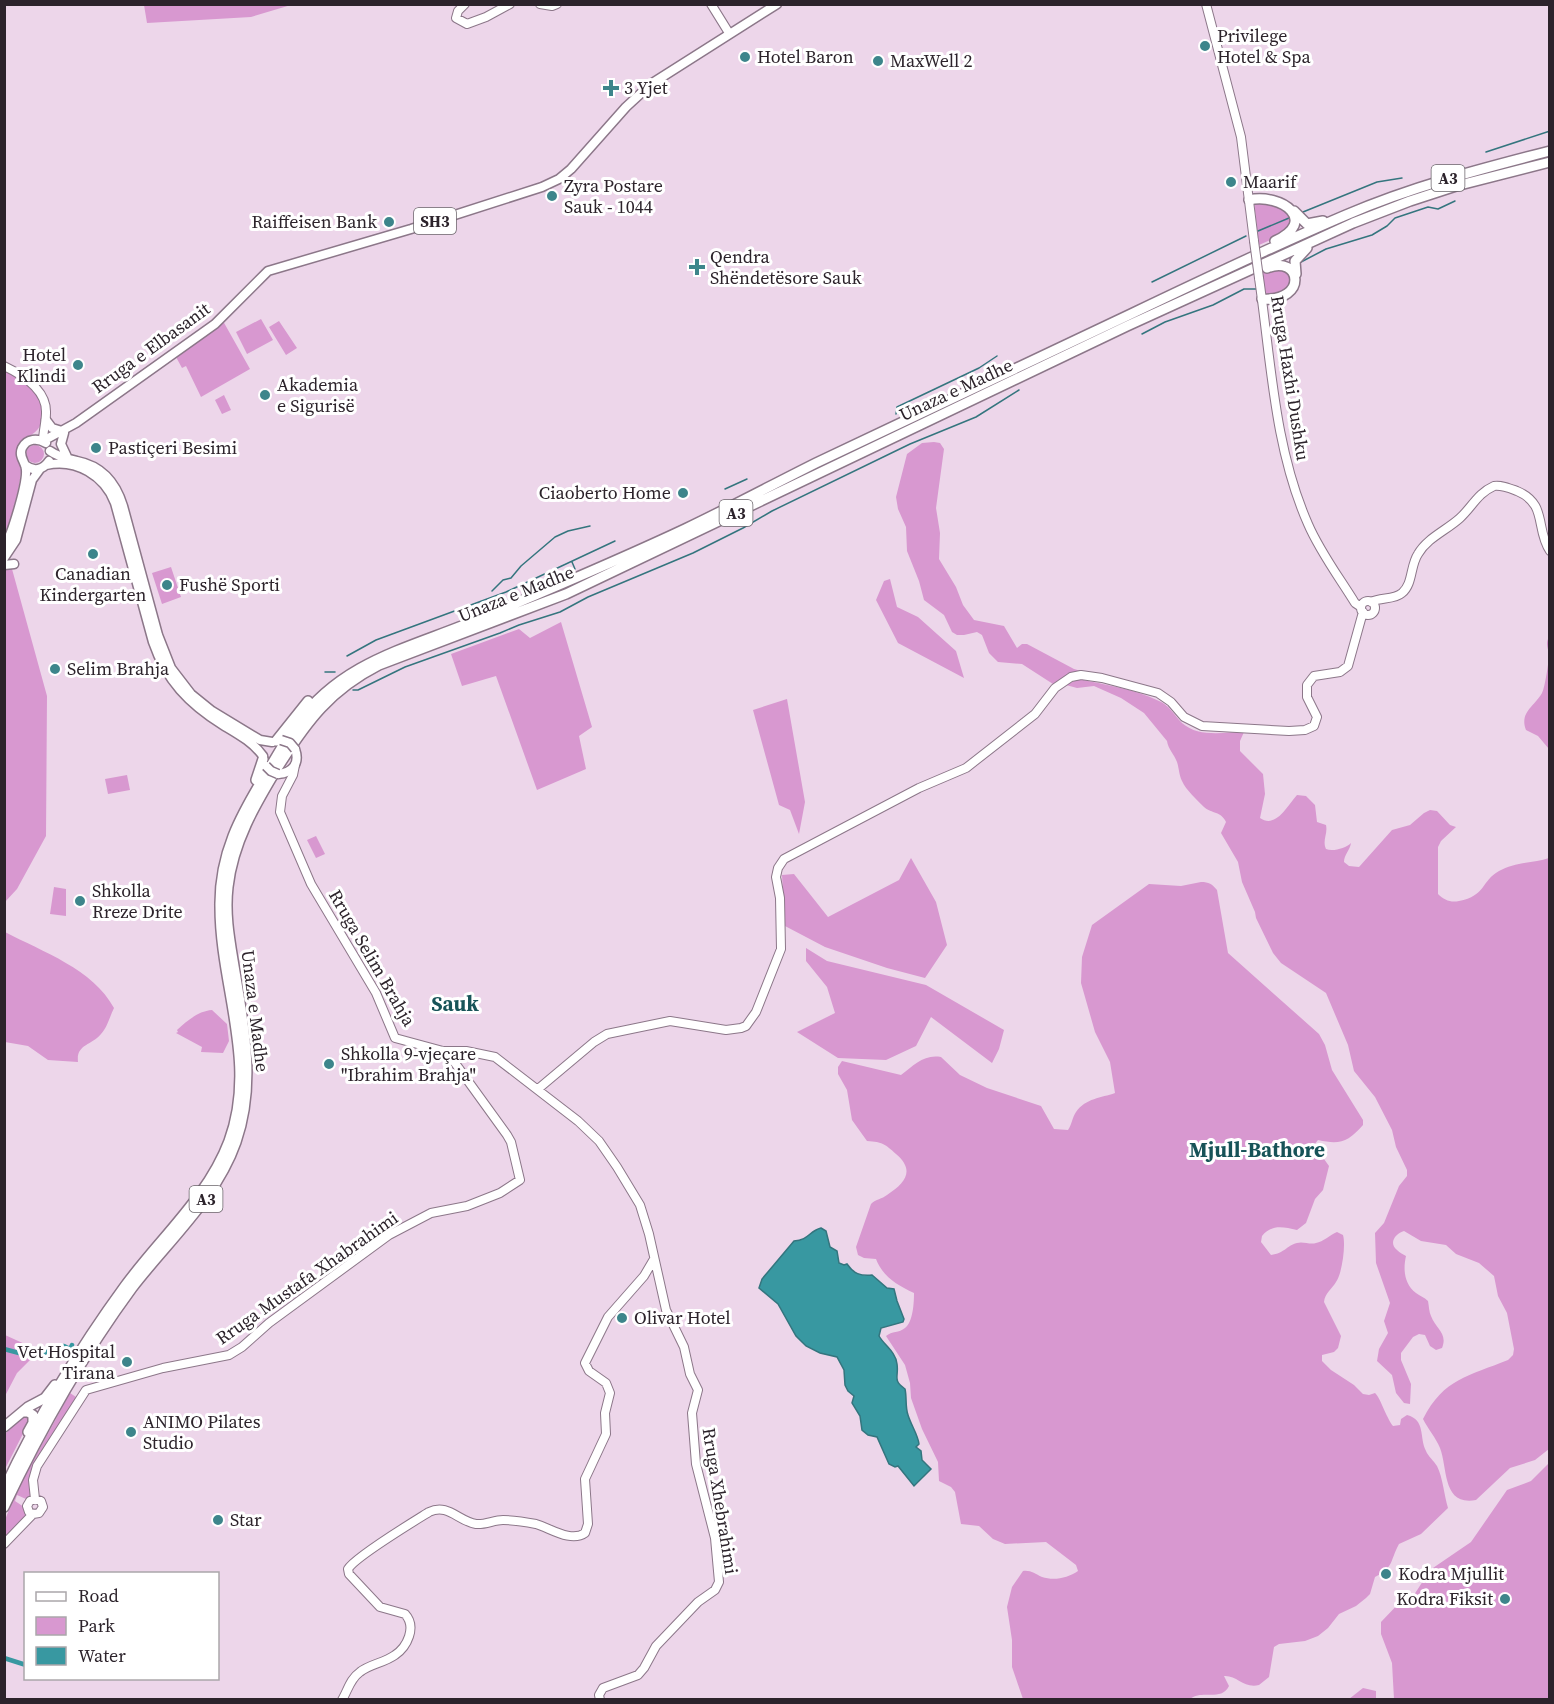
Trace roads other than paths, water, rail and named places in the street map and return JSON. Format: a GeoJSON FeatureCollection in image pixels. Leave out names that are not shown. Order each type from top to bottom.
{"type":"FeatureCollection","features":[{"type":"Feature","properties":{"kind":"highway","name":"Unaza e Madhe"},"geometry":{"type":"LineString","coordinates":[[4,1489],[70,1368],[127,1283],[209,1182],[233,1130],[239,1098],[240,1051],[220,912],[222,874],[234,831],[246,807],[300,721],[319,698],[348,674],[383,655],[550,590],[688,528],[815,464],[1348,213],[1460,174],[1550,152]]}},
{"type":"Feature","properties":{"kind":"highway","name":"Unaza e Madhe"},"geometry":{"type":"LineString","coordinates":[[4,1507],[42,1434],[92,1347],[132,1289],[211,1193],[236,1144],[245,1106],[248,1066],[228,924],[227,898],[230,871],[236,846],[252,811],[296,739],[330,698],[352,680],[379,665],[566,594],[1197,294],[1353,223],[1456,186],[1550,162]]}},
{"type":"Feature","properties":{"kind":"highway"},"geometry":{"type":"LineString","coordinates":[[1249,198],[1270,197],[1286,203],[1307,224],[1348,213]]}},
{"type":"Feature","properties":{"kind":"highway"},"geometry":{"type":"LineString","coordinates":[[1194,284],[1208,274],[1292,231],[1295,218],[1287,206],[1267,198],[1249,198]]}},
{"type":"Feature","properties":{"kind":"highway"},"geometry":{"type":"LineString","coordinates":[[1263,302],[1284,300],[1293,293],[1297,283],[1295,261],[1305,249],[1353,223]]}},
{"type":"Feature","properties":{"kind":"highway"},"geometry":{"type":"LineString","coordinates":[[1197,294],[1214,292],[1271,266],[1281,265],[1290,268],[1294,278],[1291,291],[1279,299],[1263,302]]}},
{"type":"Feature","properties":{"kind":"highway"},"geometry":{"type":"LineString","coordinates":[[276,741],[312,696],[345,669],[395,644],[421,641]]}},
{"type":"Feature","properties":{"kind":"highway"},"geometry":{"type":"LineString","coordinates":[[296,751],[305,731],[335,698],[399,657]]}},
{"type":"Feature","properties":{"kind":"highway"},"geometry":{"type":"LineString","coordinates":[[220,912],[217,885],[227,837],[264,760]]}},
{"type":"Feature","properties":{"kind":"highway"},"geometry":{"type":"LineString","coordinates":[[230,871],[256,812],[280,774]]}},
{"type":"Feature","properties":{"kind":"highway"},"geometry":{"type":"LineString","coordinates":[[4,1426],[45,1398],[61,1375],[70,1368]]}},
{"type":"Feature","properties":{"kind":"highway"},"geometry":{"type":"LineString","coordinates":[[13,1471],[14,1459],[34,1419],[32,1413],[22,1412]]}},
{"type":"Feature","properties":{"kind":"main road","name":"Rruga e Elbasanit"},"geometry":{"type":"LineString","coordinates":[[43,441],[65,431],[215,324],[268,271],[411,229],[542,187],[559,179],[571,169],[642,91],[777,4]]}},
{"type":"Feature","properties":{"kind":"main road"},"geometry":{"type":"LineString","coordinates":[[45,423],[52,428],[65,431],[61,444],[68,459]]}},
{"type":"Feature","properties":{"kind":"main road","name":"Rruga e Elbasanit"},"geometry":{"type":"LineString","coordinates":[[50,450],[65,431]]}},
{"type":"Feature","properties":{"kind":"main road"},"geometry":{"type":"LineString","coordinates":[[4,547],[12,530],[26,478],[21,451],[30,441]]}},
{"type":"Feature","properties":{"kind":"main road","name":"SH3"},"geometry":{"type":"LineString","coordinates":[[30,441],[43,441]]}},
{"type":"Feature","properties":{"kind":"main road"},"geometry":{"type":"LineString","coordinates":[[25,465],[31,469],[64,464],[89,471],[103,482],[112,494],[159,657],[180,691],[212,718],[254,745],[271,771],[280,774],[289,772],[295,765],[296,751],[290,743],[260,740],[212,711],[181,683],[163,650],[116,487],[109,478],[94,467],[57,456],[43,441]]}},
{"type":"Feature","properties":{"kind":"main road","name":"SH3"},"geometry":{"type":"LineString","coordinates":[[4,558],[16,540],[32,480],[50,459],[50,450]]}},
{"type":"Feature","properties":{"kind":"main road"},"geometry":{"type":"LineString","coordinates":[[89,471],[106,492],[110,503]]}},
{"type":"Feature","properties":{"kind":"main road"},"geometry":{"type":"LineString","coordinates":[[179,699],[199,714],[212,718]]}},
{"type":"Feature","properties":{"kind":"main road"},"geometry":{"type":"LineString","coordinates":[[264,760],[266,748],[276,741]]}},
{"type":"Feature","properties":{"kind":"street"},"geometry":{"type":"LineString","coordinates":[[465,4],[456,18],[462,23],[469,24],[510,4]]}},
{"type":"Feature","properties":{"kind":"street"},"geometry":{"type":"LineString","coordinates":[[540,4],[552,6],[557,4]]}},
{"type":"Feature","properties":{"kind":"street"},"geometry":{"type":"LineString","coordinates":[[711,4],[729,33]]}},
{"type":"Feature","properties":{"kind":"street"},"geometry":{"type":"LineString","coordinates":[[1206,4],[1241,137],[1249,198]]}},
{"type":"Feature","properties":{"kind":"street","name":"Rruga Haxhi Dushku"},"geometry":{"type":"LineString","coordinates":[[1249,198],[1279,423],[1290,471],[1313,535],[1355,603],[1362,610]]}},
{"type":"Feature","properties":{"kind":"street"},"geometry":{"type":"LineString","coordinates":[[4,366],[21,375],[35,387],[45,404],[43,441]]}},
{"type":"Feature","properties":{"kind":"street"},"geometry":{"type":"LineString","coordinates":[[30,441],[45,423]]}},
{"type":"Feature","properties":{"kind":"street"},"geometry":{"type":"LineString","coordinates":[[538,1089],[594,1042],[607,1034],[670,1021],[726,1030],[746,1026],[756,1012],[782,942],[780,898],[776,877],[778,868],[784,859],[919,788],[966,768],[1035,714],[1055,688],[1071,677],[1081,675],[1102,678],[1158,693],[1171,702],[1184,717],[1202,726],[1251,727],[1283,731],[1305,730],[1314,726],[1317,717],[1308,697],[1307,685],[1314,676],[1340,672],[1348,666],[1365,602],[1397,596],[1403,592],[1419,552],[1462,517],[1477,497],[1494,486],[1510,488],[1532,501],[1539,512],[1544,538],[1550,551]]}},
{"type":"Feature","properties":{"kind":"street","name":"Rruga Selim Brahja"},"geometry":{"type":"LineString","coordinates":[[295,765],[293,775],[280,802],[280,812],[311,884],[376,993],[395,1038],[444,1051],[466,1051],[495,1057],[578,1121],[612,1159],[640,1205],[654,1259]]}},
{"type":"Feature","properties":{"kind":"street","name":"Rruga Selim Brahja"},"geometry":{"type":"LineString","coordinates":[[280,774],[285,791]]}},
{"type":"Feature","properties":{"kind":"street","name":"Rruga Mustafa Xhabrahimi"},"geometry":{"type":"LineString","coordinates":[[4,1544],[33,1514],[39,1513],[43,1506],[41,1501],[35,1499],[33,1480],[37,1466],[86,1390],[163,1368],[221,1358],[233,1353],[269,1323],[389,1235],[431,1213],[466,1206],[492,1197],[520,1180],[511,1142],[507,1135],[444,1051]]}},
{"type":"Feature","properties":{"kind":"street"},"geometry":{"type":"LineString","coordinates":[[342,1700],[355,1676],[367,1667],[395,1655],[409,1637],[411,1629],[411,1624],[405,1614],[380,1607],[349,1574],[348,1569],[351,1565],[370,1551],[429,1512],[439,1508],[450,1511],[464,1521],[477,1524],[504,1520],[537,1525],[573,1537],[585,1533],[588,1524],[585,1479],[606,1434],[605,1407],[610,1393],[606,1383],[587,1369],[586,1360],[608,1317],[644,1276],[654,1259]]}},
{"type":"Feature","properties":{"kind":"street","name":"Rruga Xhebrahimi"},"geometry":{"type":"LineString","coordinates":[[600,1700],[599,1695],[603,1688],[638,1675],[656,1646],[698,1602],[715,1590],[719,1582],[715,1538],[696,1464],[692,1413],[698,1390],[690,1374],[684,1347],[666,1310],[654,1259]]}},
{"type":"Feature","properties":{"kind":"water"},"geometry":{"type":"Polygon","coordinates":[[[821,1228],[826,1231],[830,1247],[837,1251],[839,1263],[847,1264],[858,1274],[872,1275],[887,1288],[894,1289],[904,1319],[903,1322],[881,1328],[879,1336],[896,1360],[897,1381],[905,1389],[907,1412],[919,1444],[916,1447],[921,1451],[922,1460],[931,1469],[914,1486],[898,1466],[889,1464],[877,1437],[868,1435],[862,1430],[860,1416],[852,1403],[854,1396],[845,1385],[844,1370],[837,1357],[820,1353],[806,1346],[796,1336],[778,1304],[759,1288],[762,1279],[794,1241],[803,1239],[821,1228]]]}},
{"type":"Feature","properties":{"kind":"waterway"},"geometry":{"type":"LineString","coordinates":[[1486,152],[1550,131]]}},
{"type":"Feature","properties":{"kind":"waterway"},"geometry":{"type":"LineString","coordinates":[[1303,212],[1377,182],[1402,178]]}},
{"type":"Feature","properties":{"kind":"waterway"},"geometry":{"type":"LineString","coordinates":[[1301,262],[1326,249],[1372,235],[1395,218],[1428,207],[1438,209],[1455,201]]}},
{"type":"Feature","properties":{"kind":"waterway"},"geometry":{"type":"LineString","coordinates":[[1258,231],[1289,218]]}},
{"type":"Feature","properties":{"kind":"waterway"},"geometry":{"type":"LineString","coordinates":[[1152,282],[1246,236]]}},
{"type":"Feature","properties":{"kind":"waterway"},"geometry":{"type":"LineString","coordinates":[[1142,334],[1165,322],[1213,305],[1244,289],[1256,289]]}},
{"type":"Feature","properties":{"kind":"waterway"},"geometry":{"type":"LineString","coordinates":[[896,414],[897,407],[979,368],[997,356]]}},
{"type":"Feature","properties":{"kind":"waterway"},"geometry":{"type":"LineString","coordinates":[[353,690],[358,690],[405,667],[560,612],[588,597],[693,553],[772,511],[910,444],[976,417],[1019,390]]}},
{"type":"Feature","properties":{"kind":"waterway"},"geometry":{"type":"LineString","coordinates":[[725,489],[747,479]]}},
{"type":"Feature","properties":{"kind":"waterway"},"geometry":{"type":"LineString","coordinates":[[492,591],[503,580],[511,578],[521,566],[555,537],[568,531],[590,526]]}},
{"type":"Feature","properties":{"kind":"waterway"},"geometry":{"type":"LineString","coordinates":[[347,656],[376,640],[506,592],[615,541]]}},
{"type":"Feature","properties":{"kind":"waterway"},"geometry":{"type":"LineString","coordinates":[[572,562],[575,569]]}},
{"type":"Feature","properties":{"kind":"waterway"},"geometry":{"type":"LineString","coordinates":[[325,672],[335,672]]}},
{"type":"Feature","properties":{"kind":"waterway"},"geometry":{"type":"LineString","coordinates":[[35,1356],[64,1346],[70,1349],[72,1345]]}},
{"type":"Feature","properties":{"kind":"waterway"},"geometry":{"type":"LineString","coordinates":[[4,1349],[19,1353]]}},
{"type":"Feature","properties":{"kind":"waterway"},"geometry":{"type":"LineString","coordinates":[[27,1352],[32,1353]]}},
{"type":"Feature","properties":{"kind":"waterway"},"geometry":{"type":"LineString","coordinates":[[4,1658],[24,1664]]}},
{"type":"Feature","properties":{"kind":"place","name":"Privilege Hotel & Spa"},"geometry":{"type":"Point","coordinates":[1205,46]}},
{"type":"Feature","properties":{"kind":"place","name":"Hotel Baron"},"geometry":{"type":"Point","coordinates":[745,57]}},
{"type":"Feature","properties":{"kind":"place","name":"MaxWell 2"},"geometry":{"type":"Point","coordinates":[878,61]}},
{"type":"Feature","properties":{"kind":"place","name":"3 Yjet"},"geometry":{"type":"Point","coordinates":[611,88]}},
{"type":"Feature","properties":{"kind":"place","name":"Maarif"},"geometry":{"type":"Point","coordinates":[1231,182]}},
{"type":"Feature","properties":{"kind":"place","name":"Zyra Postare Sauk - 1044"},"geometry":{"type":"Point","coordinates":[552,196]}},
{"type":"Feature","properties":{"kind":"place","name":"Raiffeisen Bank"},"geometry":{"type":"Point","coordinates":[389,222]}},
{"type":"Feature","properties":{"kind":"place","name":"Qendra Shëndetësore Sauk"},"geometry":{"type":"Point","coordinates":[697,267]}},
{"type":"Feature","properties":{"kind":"place","name":"Hotel Klindi"},"geometry":{"type":"Point","coordinates":[78,365]}},
{"type":"Feature","properties":{"kind":"place","name":"Akademia e Sigurisë"},"geometry":{"type":"Point","coordinates":[265,395]}},
{"type":"Feature","properties":{"kind":"place","name":"Pastiçeri Besimi"},"geometry":{"type":"Point","coordinates":[96,448]}},
{"type":"Feature","properties":{"kind":"place","name":"Ciaoberto Home"},"geometry":{"type":"Point","coordinates":[683,493]}},
{"type":"Feature","properties":{"kind":"place","name":"Canadian Kindergarten"},"geometry":{"type":"Point","coordinates":[93,554]}},
{"type":"Feature","properties":{"kind":"place","name":"Fushë Sporti"},"geometry":{"type":"Point","coordinates":[167,585]}},
{"type":"Feature","properties":{"kind":"place","name":"Selim Brahja"},"geometry":{"type":"Point","coordinates":[55,669]}},
{"type":"Feature","properties":{"kind":"place","name":"Shkolla Rreze Drite"},"geometry":{"type":"Point","coordinates":[80,901]}},
{"type":"Feature","properties":{"kind":"place","name":"Shkolla 9-vjeçare \"Ibrahim Brahja\""},"geometry":{"type":"Point","coordinates":[329,1064]}},
{"type":"Feature","properties":{"kind":"place","name":"Olivar Hotel"},"geometry":{"type":"Point","coordinates":[622,1318]}},
{"type":"Feature","properties":{"kind":"place","name":"Vet Hospital Tirana"},"geometry":{"type":"Point","coordinates":[127,1362]}},
{"type":"Feature","properties":{"kind":"place","name":"ANIMO Pilates Studio"},"geometry":{"type":"Point","coordinates":[131,1432]}},
{"type":"Feature","properties":{"kind":"place","name":"Star"},"geometry":{"type":"Point","coordinates":[218,1520]}},
{"type":"Feature","properties":{"kind":"place","name":"Kodra Mjullit"},"geometry":{"type":"Point","coordinates":[1386,1574]}},
{"type":"Feature","properties":{"kind":"place","name":"Kodra Fiksit"},"geometry":{"type":"Point","coordinates":[1505,1599]}},
{"type":"Feature","properties":{"kind":"district","name":"Sauk"},"geometry":{"type":"Point","coordinates":[455,1004]}},
{"type":"Feature","properties":{"kind":"district","name":"Mjull-Bathore"},"geometry":{"type":"Point","coordinates":[1257,1150]}}]}
